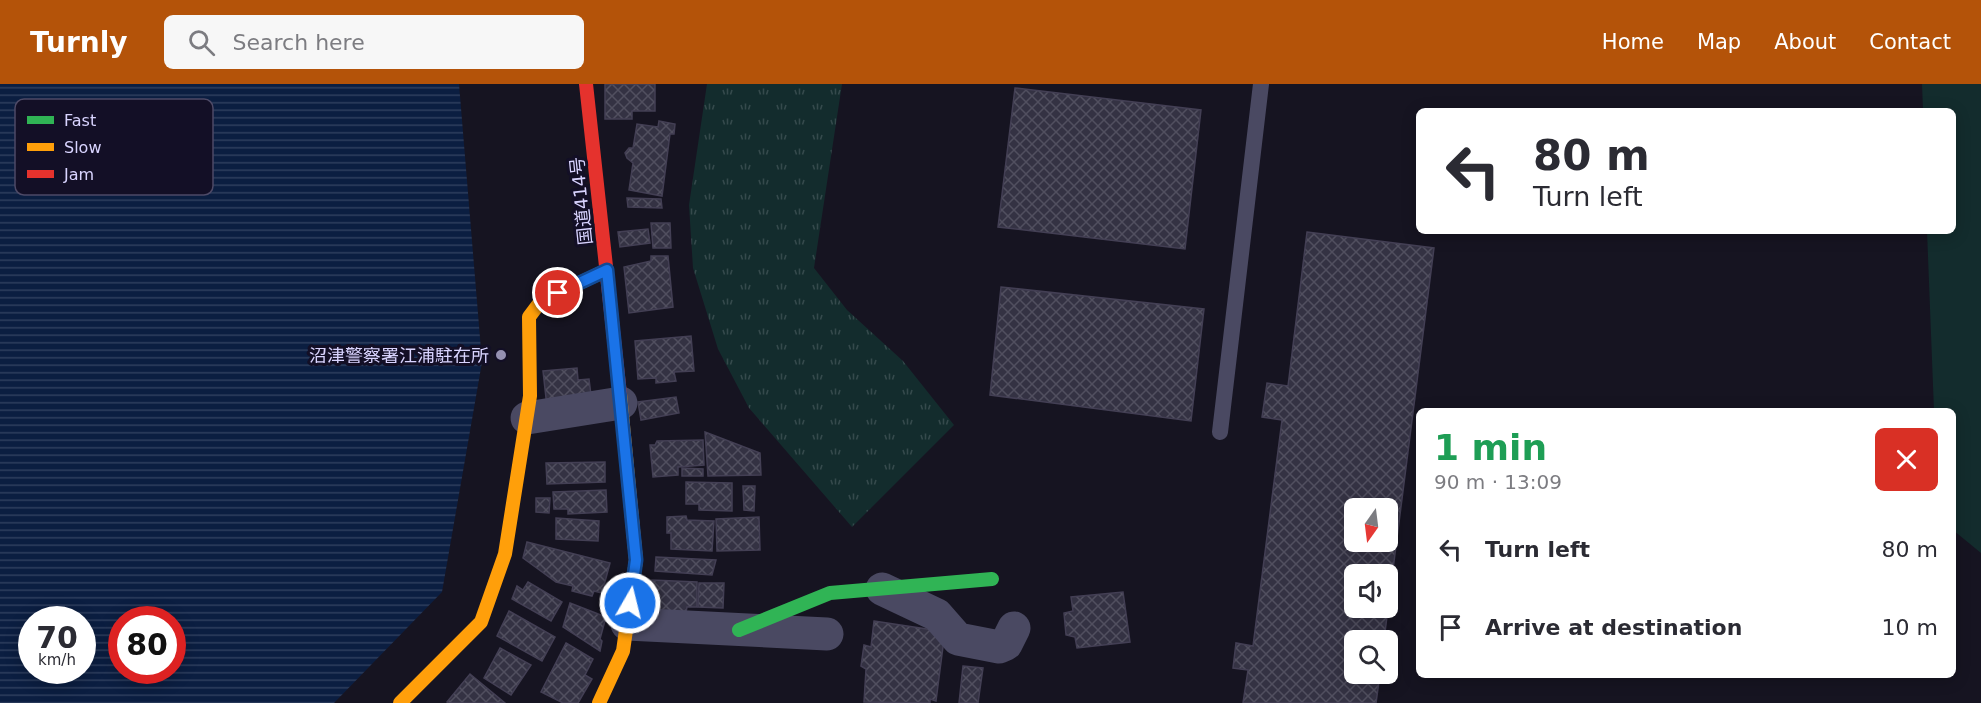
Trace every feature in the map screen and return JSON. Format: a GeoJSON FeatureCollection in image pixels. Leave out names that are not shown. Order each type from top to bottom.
{"type":"FeatureCollection","features":[{"type":"Feature","properties":{"kind":"main road","name":"国道414号"},"geometry":{"type":"LineString","coordinates":[[586,84],[636,560],[623,651],[599,703]]}},
{"type":"Feature","properties":{"kind":"main road"},"geometry":{"type":"LineString","coordinates":[[400,703],[481,622],[505,554],[530,396],[529,318],[541,301],[607,270]]}},
{"type":"Feature","properties":{"kind":"main road"},"geometry":{"type":"LineString","coordinates":[[739,630],[830,593],[992,579]]}},
{"type":"Feature","properties":{"kind":"street"},"geometry":{"type":"LineString","coordinates":[[527,418],[621,403]]}},
{"type":"Feature","properties":{"kind":"street"},"geometry":{"type":"LineString","coordinates":[[882,589],[937,615],[958,639],[999,647],[1006,644],[1014,628]]}},
{"type":"Feature","properties":{"kind":"street"},"geometry":{"type":"LineString","coordinates":[[627,624],[827,634]]}},
{"type":"Feature","properties":{"kind":"lane"},"geometry":{"type":"LineString","coordinates":[[1220,432],[1261,84]]}},
{"type":"Feature","properties":{"kind":"green space"},"geometry":{"type":"Polygon","coordinates":[[[707,84],[842,84],[814,268],[847,310],[903,361],[954,425],[852,527],[749,408],[718,349],[693,268],[689,205],[707,84]]]}},
{"type":"Feature","properties":{"kind":"green space"},"geometry":{"type":"Polygon","coordinates":[[[1922,84],[1981,84],[1981,553],[1956,532],[1956,408],[1934,408],[1927,234],[1956,234],[1956,108],[1923,108],[1922,84]]]}},
{"type":"Feature","properties":{"kind":"water"},"geometry":{"type":"Polygon","coordinates":[[[0,84],[459,84],[482,362],[442,592],[334,703],[0,703],[0,84]]]}},
{"type":"Feature","properties":{"kind":"building"},"geometry":{"type":"Polygon","coordinates":[[[605,84],[655,84],[655,111],[632,111],[632,119],[605,119],[605,84]]]}},
{"type":"Feature","properties":{"kind":"building"},"geometry":{"type":"Polygon","coordinates":[[[1015,88],[1201,110],[1185,249],[998,227],[1015,88]]]}},
{"type":"Feature","properties":{"kind":"building"},"geometry":{"type":"Polygon","coordinates":[[[659,121],[675,124],[674,134],[670,134],[662,196],[629,190],[633,163],[625,153],[629,148],[633,148],[637,124],[658,127],[659,121]]]}},
{"type":"Feature","properties":{"kind":"building"},"geometry":{"type":"Polygon","coordinates":[[[627,198],[661,199],[662,208],[628,207],[627,198]]]}},
{"type":"Feature","properties":{"kind":"building"},"geometry":{"type":"Polygon","coordinates":[[[651,223],[670,223],[671,248],[653,248],[651,223]]]}},
{"type":"Feature","properties":{"kind":"building"},"geometry":{"type":"Polygon","coordinates":[[[648,229],[650,243],[620,247],[618,232],[648,229]]]}},
{"type":"Feature","properties":{"kind":"building"},"geometry":{"type":"Polygon","coordinates":[[[1307,232],[1434,248],[1398,530],[1398,498],[1344,498],[1344,552],[1395,552],[1394,564],[1344,564],[1344,618],[1387,618],[1385,630],[1344,630],[1344,684],[1379,684],[1376,703],[1243,703],[1248,670],[1233,668],[1236,643],[1253,646],[1282,420],[1262,417],[1267,383],[1288,386],[1307,232]]]}},
{"type":"Feature","properties":{"kind":"building"},"geometry":{"type":"Polygon","coordinates":[[[651,256],[668,256],[673,307],[629,313],[624,267],[651,261],[651,256]]]}},
{"type":"Feature","properties":{"kind":"building"},"geometry":{"type":"Polygon","coordinates":[[[1001,287],[1204,309],[1191,421],[990,395],[1001,287]]]}},
{"type":"Feature","properties":{"kind":"building"},"geometry":{"type":"Polygon","coordinates":[[[691,336],[694,371],[674,372],[676,381],[656,383],[656,378],[638,379],[635,341],[691,336]]]}},
{"type":"Feature","properties":{"kind":"building"},"geometry":{"type":"Polygon","coordinates":[[[577,368],[578,380],[589,379],[592,403],[547,407],[543,371],[577,368]]]}},
{"type":"Feature","properties":{"kind":"building"},"geometry":{"type":"Polygon","coordinates":[[[676,397],[679,413],[641,420],[638,402],[676,397]]]}},
{"type":"Feature","properties":{"kind":"building"},"geometry":{"type":"Polygon","coordinates":[[[705,432],[760,453],[761,475],[708,476],[705,432]]]}},
{"type":"Feature","properties":{"kind":"building"},"geometry":{"type":"Polygon","coordinates":[[[703,440],[704,465],[678,467],[678,475],[653,477],[650,445],[655,445],[657,441],[703,440]]]}},
{"type":"Feature","properties":{"kind":"building"},"geometry":{"type":"Polygon","coordinates":[[[605,462],[605,482],[547,484],[546,463],[605,462]]]}},
{"type":"Feature","properties":{"kind":"building"},"geometry":{"type":"Polygon","coordinates":[[[682,468],[703,469],[703,476],[682,476],[682,468]]]}},
{"type":"Feature","properties":{"kind":"building"},"geometry":{"type":"Polygon","coordinates":[[[686,482],[732,483],[732,511],[699,510],[699,504],[686,504],[686,482]]]}},
{"type":"Feature","properties":{"kind":"building"},"geometry":{"type":"Polygon","coordinates":[[[743,486],[755,486],[754,511],[744,510],[743,486]]]}},
{"type":"Feature","properties":{"kind":"building"},"geometry":{"type":"Polygon","coordinates":[[[606,490],[607,512],[568,514],[568,509],[554,509],[553,492],[606,490]]]}},
{"type":"Feature","properties":{"kind":"building"},"geometry":{"type":"Polygon","coordinates":[[[536,498],[550,498],[549,513],[536,512],[536,498]]]}},
{"type":"Feature","properties":{"kind":"building"},"geometry":{"type":"Polygon","coordinates":[[[686,516],[687,520],[714,521],[712,551],[671,549],[671,533],[667,533],[667,517],[686,516]]]}},
{"type":"Feature","properties":{"kind":"building"},"geometry":{"type":"Polygon","coordinates":[[[759,517],[760,550],[717,551],[716,519],[759,517]]]}},
{"type":"Feature","properties":{"kind":"building"},"geometry":{"type":"Polygon","coordinates":[[[556,518],[599,521],[598,541],[556,539],[556,518]]]}},
{"type":"Feature","properties":{"kind":"building"},"geometry":{"type":"Polygon","coordinates":[[[527,542],[610,563],[602,593],[594,591],[592,596],[572,591],[573,586],[556,582],[523,558],[527,542]]]}},
{"type":"Feature","properties":{"kind":"building"},"geometry":{"type":"Polygon","coordinates":[[[656,557],[716,560],[712,575],[655,571],[656,557]]]}},
{"type":"Feature","properties":{"kind":"building"},"geometry":{"type":"Polygon","coordinates":[[[652,580],[697,582],[697,607],[687,607],[686,612],[653,611],[652,580]]]}},
{"type":"Feature","properties":{"kind":"building"},"geometry":{"type":"Polygon","coordinates":[[[528,582],[562,602],[551,621],[512,599],[517,586],[523,590],[528,582]]]}},
{"type":"Feature","properties":{"kind":"building"},"geometry":{"type":"Polygon","coordinates":[[[699,583],[724,583],[723,608],[698,607],[699,583]]]}},
{"type":"Feature","properties":{"kind":"building"},"geometry":{"type":"Polygon","coordinates":[[[1123,592],[1130,642],[1077,648],[1075,637],[1066,635],[1064,613],[1073,611],[1071,597],[1123,592]]]}},
{"type":"Feature","properties":{"kind":"building"},"geometry":{"type":"Polygon","coordinates":[[[570,603],[606,617],[600,639],[602,641],[600,651],[563,627],[570,603]]]}},
{"type":"Feature","properties":{"kind":"building"},"geometry":{"type":"Polygon","coordinates":[[[509,611],[555,637],[542,661],[497,636],[509,611]]]}},
{"type":"Feature","properties":{"kind":"building"},"geometry":{"type":"Polygon","coordinates":[[[874,621],[940,631],[944,639],[936,701],[930,699],[930,703],[864,702],[866,669],[861,666],[864,645],[871,647],[874,621]]]}},
{"type":"Feature","properties":{"kind":"building"},"geometry":{"type":"Polygon","coordinates":[[[566,643],[593,659],[585,675],[592,679],[578,703],[563,703],[541,692],[566,643]]]}},
{"type":"Feature","properties":{"kind":"building"},"geometry":{"type":"Polygon","coordinates":[[[500,648],[531,665],[511,695],[484,678],[500,648]]]}},
{"type":"Feature","properties":{"kind":"building"},"geometry":{"type":"Polygon","coordinates":[[[963,666],[983,668],[978,703],[959,703],[963,666]]]}},
{"type":"Feature","properties":{"kind":"building"},"geometry":{"type":"Polygon","coordinates":[[[470,674],[505,703],[448,703],[470,674]]]}},
{"type":"Feature","properties":{"kind":"traffic: fast"},"geometry":{"type":"LineString","coordinates":[[739,630],[830,593],[992,579]]}},
{"type":"Feature","properties":{"kind":"traffic: slow"},"geometry":{"type":"LineString","coordinates":[[400,703],[481,622],[505,554],[530,396],[529,317],[541,301],[607,270]]}},
{"type":"Feature","properties":{"kind":"traffic: slow"},"geometry":{"type":"LineString","coordinates":[[599,703],[623,651],[636,560],[620,394]]}},
{"type":"Feature","properties":{"kind":"traffic: jam"},"geometry":{"type":"LineString","coordinates":[[586,84],[620,394]]}},
{"type":"Feature","properties":{"kind":"place","name":"沼津警察署江浦駐在所"},"geometry":{"type":"Point","coordinates":[501,355]}},
{"type":"Feature","properties":{"kind":"route"},"geometry":{"type":"LineString","coordinates":[[558,293],[607,270],[636,560],[630,603]]}}]}
